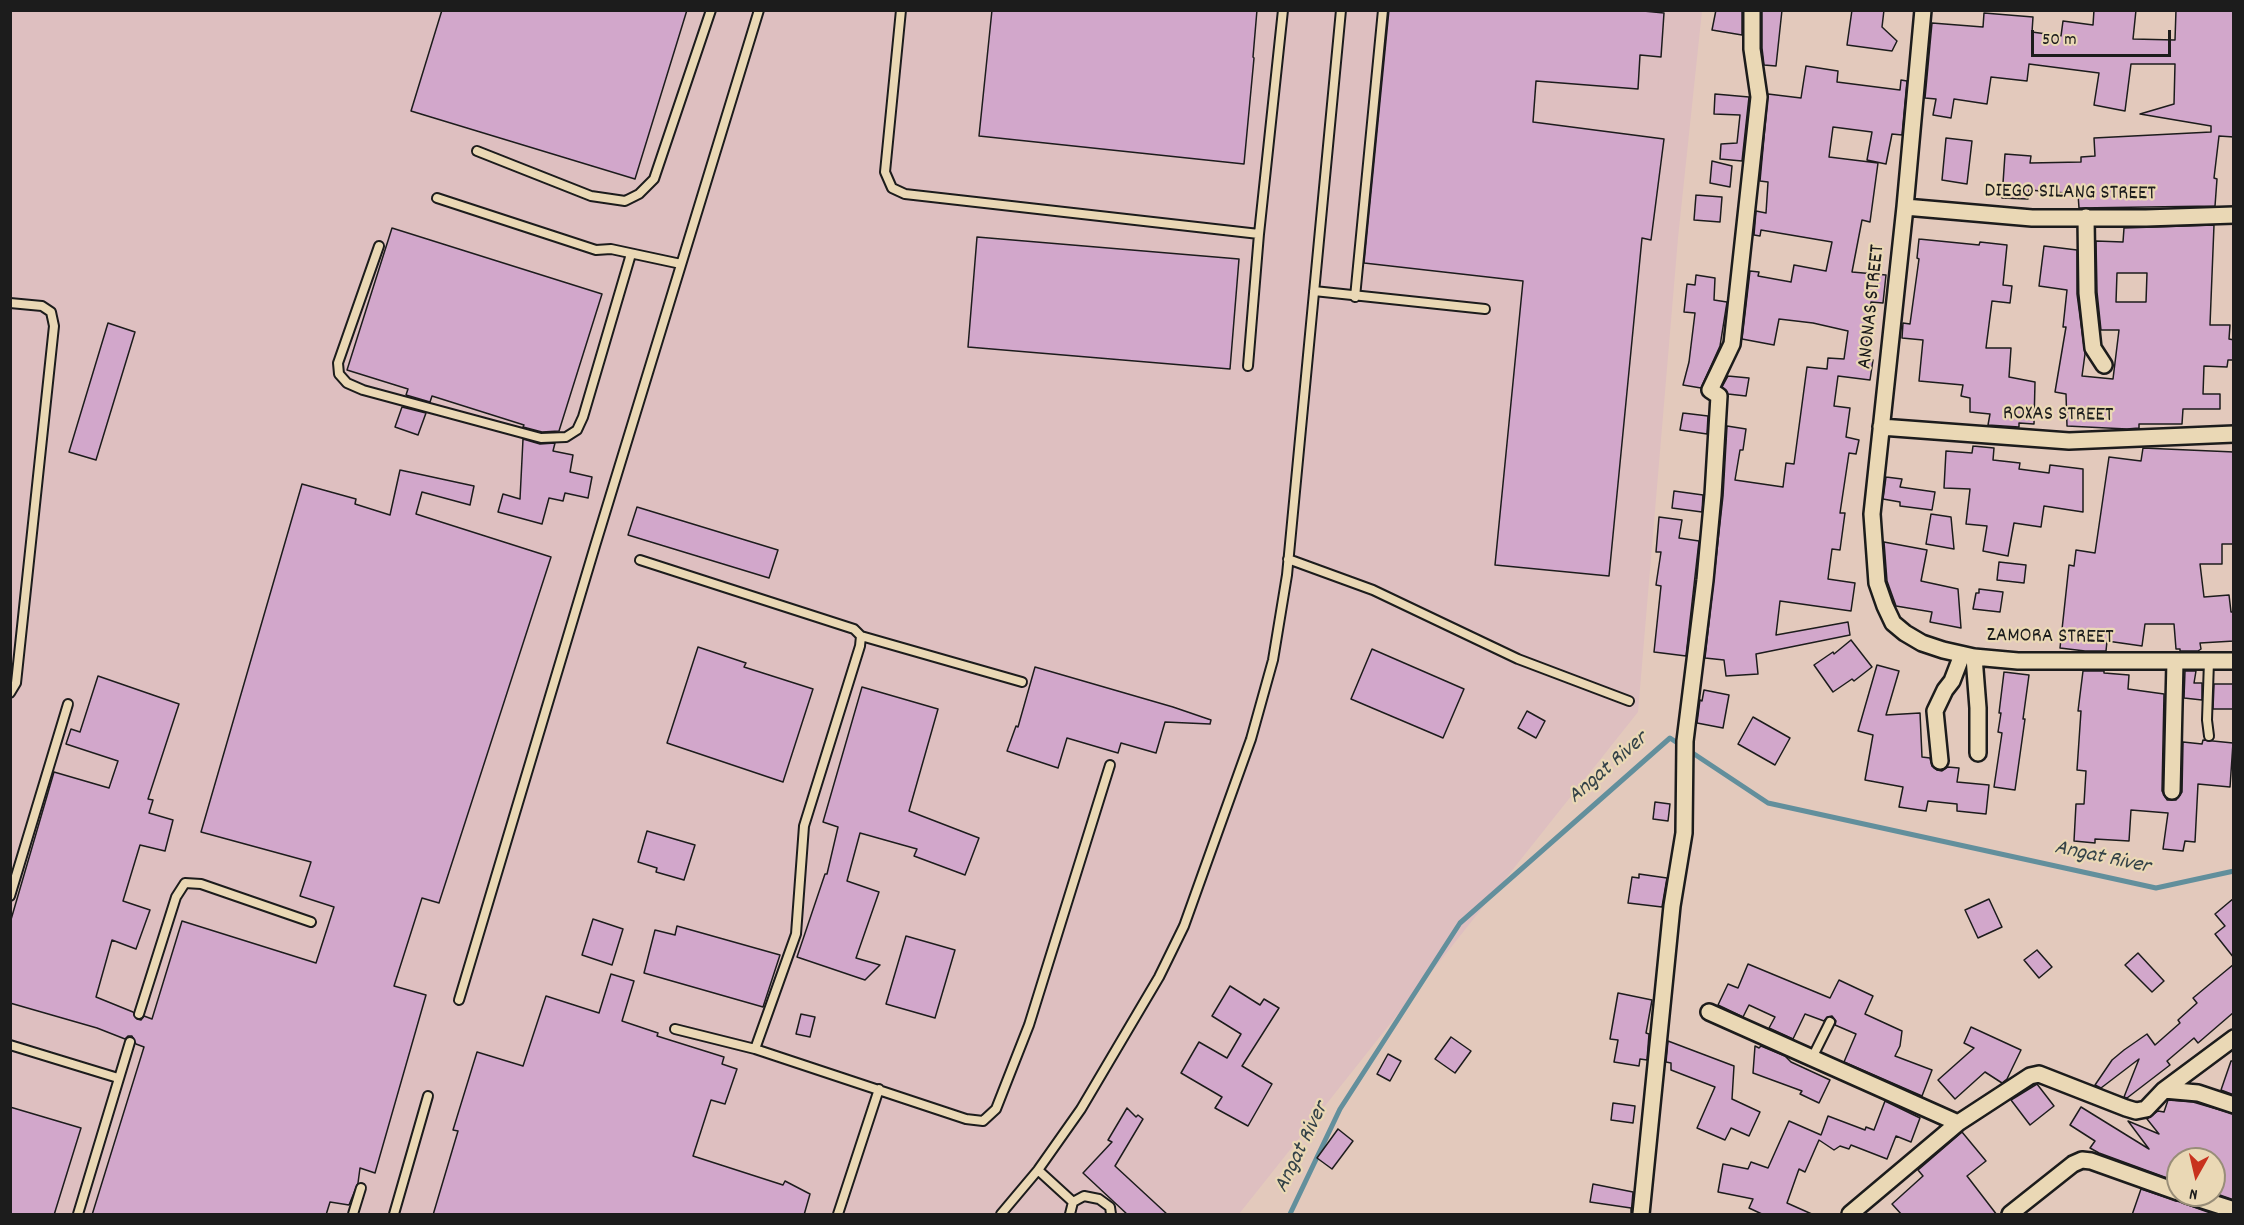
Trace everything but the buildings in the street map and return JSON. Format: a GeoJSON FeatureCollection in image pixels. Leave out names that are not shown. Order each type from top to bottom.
{"type":"FeatureCollection","features":[{"type":"Feature","properties":{"kind":"street"},"geometry":{"type":"LineString","coordinates":[[1641,1215],[1672,906],[1684,833],[1685,741],[1713,495],[1719,396],[1710,390],[1731,344],[1759,97],[1752,49],[1752,10]]}},
{"type":"Feature","properties":{"kind":"street","name":"ANONAS STREET"},"geometry":{"type":"LineString","coordinates":[[1884,606],[1877,583],[1872,514],[1905,207],[1923,10]]}},
{"type":"Feature","properties":{"kind":"street","name":"DIEGO SILANG STREET"},"geometry":{"type":"LineString","coordinates":[[1905,207],[2032,218],[2234,215]]}},
{"type":"Feature","properties":{"kind":"street"},"geometry":{"type":"LineString","coordinates":[[2086,217],[2087,293],[2093,348],[2104,365]]}},
{"type":"Feature","properties":{"kind":"street","name":"ROXAS STREET"},"geometry":{"type":"LineString","coordinates":[[1881,427],[2069,441],[2234,434]]}},
{"type":"Feature","properties":{"kind":"street","name":"ZAMORA STREET"},"geometry":{"type":"LineString","coordinates":[[1884,606],[1893,623],[1905,633],[1922,643],[1968,656],[2018,661],[2234,661]]}},
{"type":"Feature","properties":{"kind":"street"},"geometry":{"type":"LineString","coordinates":[[1968,656],[1978,708],[1978,753]]}},
{"type":"Feature","properties":{"kind":"street"},"geometry":{"type":"LineString","coordinates":[[1940,761],[1935,711],[1945,690],[1968,656]]}},
{"type":"Feature","properties":{"kind":"street"},"geometry":{"type":"LineString","coordinates":[[2172,791],[2175,661]]}},
{"type":"Feature","properties":{"kind":"street"},"geometry":{"type":"LineString","coordinates":[[1709,1012],[1958,1123]]}},
{"type":"Feature","properties":{"kind":"street"},"geometry":{"type":"LineString","coordinates":[[1850,1215],[1958,1123],[2020,1081],[2039,1074],[2136,1111],[2146,1110],[2164,1090],[2234,1038]]}},
{"type":"Feature","properties":{"kind":"street"},"geometry":{"type":"LineString","coordinates":[[2164,1090],[2199,1093],[2234,1105]]}},
{"type":"Feature","properties":{"kind":"street"},"geometry":{"type":"LineString","coordinates":[[2010,1215],[2073,1164],[2082,1160],[2091,1161],[2166,1188]]}},
{"type":"Feature","properties":{"kind":"lane"},"geometry":{"type":"LineString","coordinates":[[477,151],[591,196],[625,201],[639,194],[654,179],[711,10]]}},
{"type":"Feature","properties":{"kind":"lane"},"geometry":{"type":"LineString","coordinates":[[459,1000],[759,10]]}},
{"type":"Feature","properties":{"kind":"lane"},"geometry":{"type":"LineString","coordinates":[[901,10],[885,172],[892,188],[905,194],[1259,234]]}},
{"type":"Feature","properties":{"kind":"lane"},"geometry":{"type":"LineString","coordinates":[[1248,366],[1259,234],[1283,10]]}},
{"type":"Feature","properties":{"kind":"lane"},"geometry":{"type":"LineString","coordinates":[[1001,1215],[1038,1170],[1086,1101],[1159,977],[1184,926],[1251,739],[1273,660],[1288,559],[1341,10]]}},
{"type":"Feature","properties":{"kind":"lane"},"geometry":{"type":"LineString","coordinates":[[1356,297],[1383,10]]}},
{"type":"Feature","properties":{"kind":"lane"},"geometry":{"type":"LineString","coordinates":[[437,198],[596,250],[610,249],[681,264]]}},
{"type":"Feature","properties":{"kind":"lane"},"geometry":{"type":"LineString","coordinates":[[379,246],[338,363],[339,374],[347,383],[363,390],[541,438],[566,437],[577,430],[583,417],[631,254]]}},
{"type":"Feature","properties":{"kind":"lane"},"geometry":{"type":"LineString","coordinates":[[1314,291],[1485,309]]}},
{"type":"Feature","properties":{"kind":"lane"},"geometry":{"type":"LineString","coordinates":[[10,303],[42,306],[51,312],[54,326],[16,683],[10,693]]}},
{"type":"Feature","properties":{"kind":"lane"},"geometry":{"type":"LineString","coordinates":[[1288,559],[1373,590],[1518,659],[1629,701]]}},
{"type":"Feature","properties":{"kind":"lane"},"geometry":{"type":"LineString","coordinates":[[640,560],[854,629],[861,636],[1022,682]]}},
{"type":"Feature","properties":{"kind":"lane"},"geometry":{"type":"LineString","coordinates":[[755,1049],[796,934],[804,826],[860,646],[861,636]]}},
{"type":"Feature","properties":{"kind":"lane"},"geometry":{"type":"LineString","coordinates":[[2209,662],[2207,720],[2209,736]]}},
{"type":"Feature","properties":{"kind":"lane"},"geometry":{"type":"LineString","coordinates":[[10,896],[68,704]]}},
{"type":"Feature","properties":{"kind":"lane"},"geometry":{"type":"LineString","coordinates":[[675,1029],[755,1049],[966,1119],[983,1121],[996,1109],[1029,1025],[1110,765]]}},
{"type":"Feature","properties":{"kind":"lane"},"geometry":{"type":"LineString","coordinates":[[139,1014],[176,897],[185,883],[201,884],[311,922]]}},
{"type":"Feature","properties":{"kind":"lane"},"geometry":{"type":"LineString","coordinates":[[1812,1058],[1830,1022]]}},
{"type":"Feature","properties":{"kind":"lane"},"geometry":{"type":"LineString","coordinates":[[78,1215],[130,1042]]}},
{"type":"Feature","properties":{"kind":"lane"},"geometry":{"type":"LineString","coordinates":[[10,1045],[118,1078]]}},
{"type":"Feature","properties":{"kind":"lane"},"geometry":{"type":"LineString","coordinates":[[838,1215],[879,1089]]}},
{"type":"Feature","properties":{"kind":"lane"},"geometry":{"type":"LineString","coordinates":[[394,1215],[428,1096]]}},
{"type":"Feature","properties":{"kind":"lane"},"geometry":{"type":"LineString","coordinates":[[1038,1170],[1073,1202]]}},
{"type":"Feature","properties":{"kind":"lane"},"geometry":{"type":"LineString","coordinates":[[353,1215],[361,1188]]}},
{"type":"Feature","properties":{"kind":"lane"},"geometry":{"type":"LineString","coordinates":[[1070,1215],[1073,1202],[1084,1196],[1099,1199],[1110,1207],[1111,1215]]}},
{"type":"Feature","properties":{"kind":"shaded area"},"geometry":{"type":"Polygon","coordinates":[[[10,11],[1702,11],[1678,238],[1638,712],[1239,1214],[11,1214],[10,11]]]}},
{"type":"Feature","properties":{"kind":"waterway","name":"Angat River"},"geometry":{"type":"LineString","coordinates":[[1290,1214],[1340,1109],[1460,923],[1670,738],[1768,803],[2156,888],[2234,871]]}}]}
